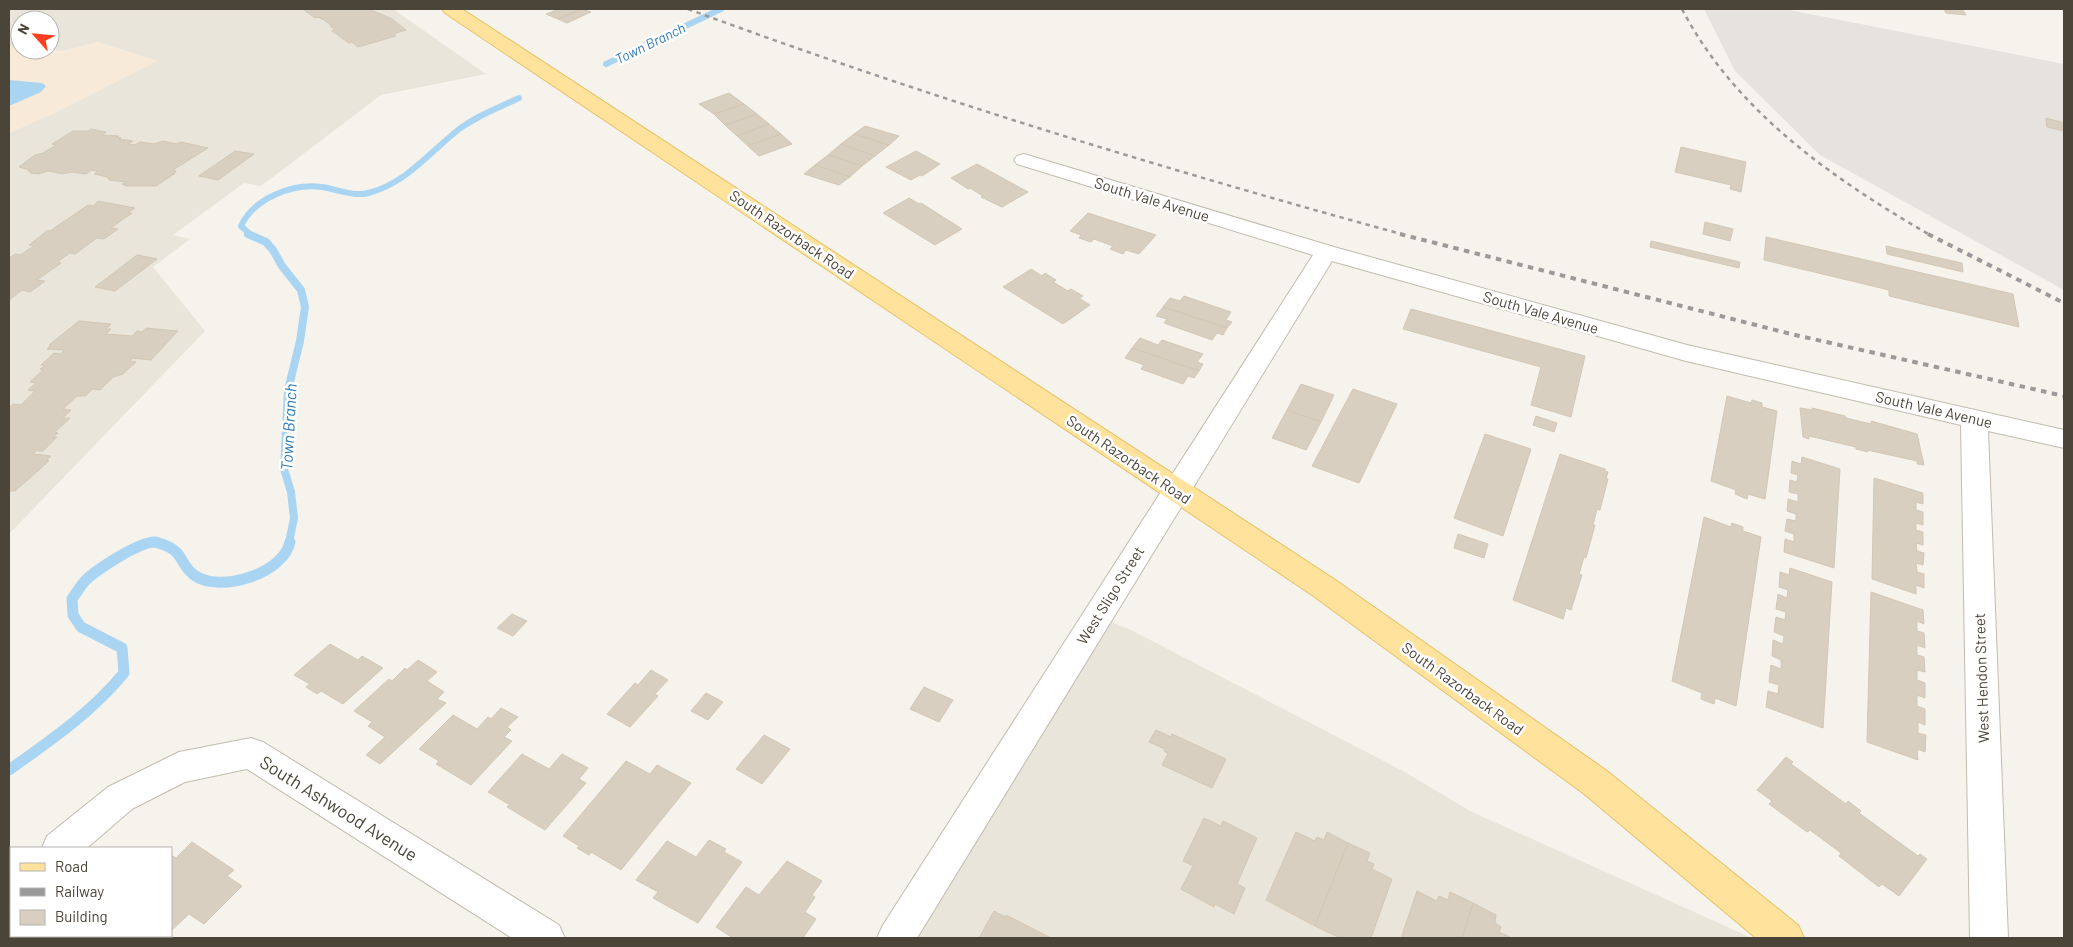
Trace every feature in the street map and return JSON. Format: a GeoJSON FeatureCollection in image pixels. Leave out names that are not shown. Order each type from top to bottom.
{"type":"FeatureCollection","features":[{"type":"Feature","properties":{"kind":"main road","name":"South Razorback Road"},"geometry":{"type":"LineString","coordinates":[[451,9],[1324,588],[1595,782],[1785,938]]}},
{"type":"Feature","properties":{"kind":"street","name":"South Vale Avenue"},"geometry":{"type":"LineString","coordinates":[[1024,160],[1326,252],[1686,353],[2064,439]]}},
{"type":"Feature","properties":{"kind":"street","name":"West Sligo Street"},"geometry":{"type":"LineString","coordinates":[[896,938],[1175,490],[1326,252]]}},
{"type":"Feature","properties":{"kind":"street","name":"West Hendon Street"},"geometry":{"type":"LineString","coordinates":[[1974,419],[1989,938]]}},
{"type":"Feature","properties":{"kind":"street","name":"South Ashwood Avenue"},"geometry":{"type":"LineString","coordinates":[[61,847],[120,798],[179,768],[251,753],[546,938]]}},
{"type":"Feature","properties":{"kind":"shaded area"},"geometry":{"type":"Polygon","coordinates":[[[9,9],[393,9],[486,74],[381,95],[261,186],[244,183],[173,235],[190,239],[153,267],[205,331],[9,534],[9,133],[50,115],[157,61],[98,42],[60,51],[60,10],[10,10],[9,47],[9,9]]]}},
{"type":"Feature","properties":{"kind":"shaded area"},"geometry":{"type":"Polygon","coordinates":[[[1704,9],[1784,9],[2064,64],[2064,290],[1820,155],[1735,71],[1704,9]]]}},
{"type":"Feature","properties":{"kind":"shaded area"},"geometry":{"type":"Polygon","coordinates":[[[98,42],[158,61],[50,115],[9,133],[9,47],[10,60],[60,60],[60,51],[98,42]]]}},
{"type":"Feature","properties":{"kind":"shaded area"},"geometry":{"type":"Polygon","coordinates":[[[1097,616],[1131,630],[1403,771],[1470,811],[1752,938],[896,938],[1097,616]]]}},
{"type":"Feature","properties":{"kind":"water"},"geometry":{"type":"Polygon","coordinates":[[[9,80],[42,83],[46,86],[41,92],[9,106],[9,80]]]}},
{"type":"Feature","properties":{"kind":"building"},"geometry":{"type":"Polygon","coordinates":[[[369,9],[392,19],[406,30],[393,34],[396,36],[358,47],[332,31],[335,30],[330,26],[332,26],[318,17],[315,18],[304,10],[369,9]]]}},
{"type":"Feature","properties":{"kind":"building"},"geometry":{"type":"Polygon","coordinates":[[[559,9],[582,9],[558,19],[546,14],[559,9]]]}},
{"type":"Feature","properties":{"kind":"building"},"geometry":{"type":"Polygon","coordinates":[[[582,9],[591,12],[567,23],[558,19],[582,9]]]}},
{"type":"Feature","properties":{"kind":"building"},"geometry":{"type":"Polygon","coordinates":[[[1944,9],[1962,9],[1966,15],[1946,13],[1944,9]]]}},
{"type":"Feature","properties":{"kind":"building"},"geometry":{"type":"Polygon","coordinates":[[[729,93],[744,104],[714,114],[699,104],[729,93]]]}},
{"type":"Feature","properties":{"kind":"building"},"geometry":{"type":"Polygon","coordinates":[[[744,104],[757,114],[725,125],[714,114],[744,104]]]}},
{"type":"Feature","properties":{"kind":"building"},"geometry":{"type":"Polygon","coordinates":[[[757,114],[769,124],[737,136],[725,125],[757,114]]]}},
{"type":"Feature","properties":{"kind":"building"},"geometry":{"type":"Polygon","coordinates":[[[2046,118],[2064,123],[2064,131],[2047,127],[2046,118]]]}},
{"type":"Feature","properties":{"kind":"building"},"geometry":{"type":"Polygon","coordinates":[[[769,124],[781,134],[748,146],[737,136],[769,124]]]}},
{"type":"Feature","properties":{"kind":"building"},"geometry":{"type":"Polygon","coordinates":[[[865,126],[899,136],[889,145],[854,134],[865,126]]]}},
{"type":"Feature","properties":{"kind":"building"},"geometry":{"type":"Polygon","coordinates":[[[91,129],[106,132],[102,135],[119,136],[117,137],[121,138],[119,139],[133,141],[128,144],[135,145],[140,142],[154,144],[163,141],[177,144],[181,142],[208,148],[173,170],[176,171],[174,174],[156,186],[126,186],[122,184],[126,182],[109,180],[111,179],[108,177],[94,174],[98,171],[91,170],[86,174],[72,172],[63,174],[48,171],[38,174],[30,173],[32,172],[28,171],[30,170],[19,167],[35,155],[43,153],[56,145],[52,144],[73,131],[88,131],[91,129]]]}},
{"type":"Feature","properties":{"kind":"building"},"geometry":{"type":"Polygon","coordinates":[[[781,134],[792,144],[759,156],[748,146],[781,134]]]}},
{"type":"Feature","properties":{"kind":"building"},"geometry":{"type":"Polygon","coordinates":[[[854,134],[889,145],[875,156],[841,144],[854,134]]]}},
{"type":"Feature","properties":{"kind":"building"},"geometry":{"type":"Polygon","coordinates":[[[841,144],[875,156],[862,166],[828,155],[841,144]]]}},
{"type":"Feature","properties":{"kind":"building"},"geometry":{"type":"Polygon","coordinates":[[[1681,147],[1746,162],[1741,192],[1730,189],[1731,185],[1675,172],[1681,147]]]}},
{"type":"Feature","properties":{"kind":"building"},"geometry":{"type":"Polygon","coordinates":[[[235,151],[254,154],[218,180],[199,176],[235,151]]]}},
{"type":"Feature","properties":{"kind":"building"},"geometry":{"type":"Polygon","coordinates":[[[916,151],[940,164],[922,176],[920,175],[911,180],[886,167],[916,151]]]}},
{"type":"Feature","properties":{"kind":"building"},"geometry":{"type":"Polygon","coordinates":[[[828,155],[862,166],[850,177],[815,165],[828,155]]]}},
{"type":"Feature","properties":{"kind":"building"},"geometry":{"type":"Polygon","coordinates":[[[977,164],[1028,192],[1002,207],[981,197],[983,196],[951,178],[977,164]]]}},
{"type":"Feature","properties":{"kind":"building"},"geometry":{"type":"Polygon","coordinates":[[[815,165],[850,177],[839,185],[804,174],[815,165]]]}},
{"type":"Feature","properties":{"kind":"building"},"geometry":{"type":"Polygon","coordinates":[[[909,198],[919,204],[921,203],[962,229],[935,245],[883,213],[909,198]]]}},
{"type":"Feature","properties":{"kind":"building"},"geometry":{"type":"Polygon","coordinates":[[[98,201],[135,208],[128,213],[132,213],[111,228],[118,229],[104,239],[97,238],[75,254],[70,253],[57,262],[61,263],[37,280],[45,281],[30,292],[22,290],[9,300],[9,258],[15,254],[20,255],[34,246],[29,245],[48,230],[50,231],[88,205],[93,206],[98,201]]]}},
{"type":"Feature","properties":{"kind":"building"},"geometry":{"type":"Polygon","coordinates":[[[1088,213],[1156,235],[1139,254],[1126,250],[1123,254],[1110,249],[1113,246],[1094,239],[1091,242],[1079,238],[1081,235],[1070,231],[1088,213]]]}},
{"type":"Feature","properties":{"kind":"building"},"geometry":{"type":"Polygon","coordinates":[[[1705,222],[1733,229],[1730,241],[1703,234],[1705,222]]]}},
{"type":"Feature","properties":{"kind":"building"},"geometry":{"type":"Polygon","coordinates":[[[1766,237],[2013,294],[2019,327],[1889,296],[1889,290],[1764,260],[1766,237]]]}},
{"type":"Feature","properties":{"kind":"building"},"geometry":{"type":"Polygon","coordinates":[[[1651,241],[1740,262],[1739,268],[1650,247],[1651,241]]]}},
{"type":"Feature","properties":{"kind":"building"},"geometry":{"type":"Polygon","coordinates":[[[1886,246],[1962,263],[1963,272],[1887,254],[1886,246]]]}},
{"type":"Feature","properties":{"kind":"building"},"geometry":{"type":"Polygon","coordinates":[[[137,255],[157,259],[115,291],[95,287],[137,255]]]}},
{"type":"Feature","properties":{"kind":"building"},"geometry":{"type":"Polygon","coordinates":[[[1031,269],[1042,276],[1045,273],[1056,280],[1053,282],[1068,291],[1071,289],[1083,296],[1079,298],[1090,305],[1063,324],[1003,287],[1031,269]]]}},
{"type":"Feature","properties":{"kind":"building"},"geometry":{"type":"Polygon","coordinates":[[[1184,296],[1231,312],[1226,320],[1232,322],[1227,328],[1163,307],[1170,298],[1180,301],[1184,296]]]}},
{"type":"Feature","properties":{"kind":"building"},"geometry":{"type":"Polygon","coordinates":[[[1163,307],[1227,328],[1223,335],[1217,333],[1212,340],[1164,323],[1167,319],[1156,316],[1163,307]]]}},
{"type":"Feature","properties":{"kind":"building"},"geometry":{"type":"Polygon","coordinates":[[[1411,309],[1585,356],[1571,417],[1531,405],[1541,367],[1403,329],[1411,309]]]}},
{"type":"Feature","properties":{"kind":"building"},"geometry":{"type":"Polygon","coordinates":[[[79,321],[111,324],[106,329],[111,329],[106,334],[132,336],[137,331],[142,332],[146,328],[178,331],[151,360],[133,358],[130,361],[136,362],[123,374],[113,377],[100,390],[93,389],[85,396],[77,396],[63,409],[71,410],[63,418],[70,418],[55,432],[58,433],[53,437],[57,437],[43,451],[36,451],[33,454],[51,456],[47,460],[49,461],[15,491],[9,491],[9,408],[13,404],[21,405],[35,391],[28,390],[36,383],[30,382],[43,370],[40,369],[45,366],[41,365],[54,353],[61,354],[64,350],[47,349],[51,345],[49,345],[79,321]]]}},
{"type":"Feature","properties":{"kind":"building"},"geometry":{"type":"Polygon","coordinates":[[[1140,338],[1158,345],[1162,340],[1203,354],[1197,362],[1203,364],[1199,371],[1132,348],[1140,338]]]}},
{"type":"Feature","properties":{"kind":"building"},"geometry":{"type":"Polygon","coordinates":[[[1132,348],[1199,371],[1194,378],[1188,376],[1183,384],[1141,369],[1144,365],[1125,358],[1132,348]]]}},
{"type":"Feature","properties":{"kind":"building"},"geometry":{"type":"Polygon","coordinates":[[[1301,384],[1334,395],[1321,422],[1287,410],[1301,384]]]}},
{"type":"Feature","properties":{"kind":"building"},"geometry":{"type":"Polygon","coordinates":[[[1353,389],[1397,404],[1359,483],[1312,466],[1353,389]]]}},
{"type":"Feature","properties":{"kind":"building"},"geometry":{"type":"Polygon","coordinates":[[[1727,396],[1751,403],[1752,400],[1762,403],[1762,407],[1777,411],[1765,499],[1748,494],[1747,499],[1735,494],[1736,490],[1711,481],[1727,396]]]}},
{"type":"Feature","properties":{"kind":"building"},"geometry":{"type":"Polygon","coordinates":[[[1800,408],[1813,410],[1812,408],[1871,424],[1871,421],[1917,434],[1924,465],[1917,464],[1917,461],[1867,450],[1868,452],[1856,449],[1856,447],[1809,436],[1809,439],[1803,437],[1800,408]]]}},
{"type":"Feature","properties":{"kind":"building"},"geometry":{"type":"Polygon","coordinates":[[[1287,410],[1321,422],[1306,450],[1272,438],[1287,410]]]}},
{"type":"Feature","properties":{"kind":"building"},"geometry":{"type":"Polygon","coordinates":[[[1536,416],[1557,423],[1554,432],[1533,425],[1536,416]]]}},
{"type":"Feature","properties":{"kind":"building"},"geometry":{"type":"Polygon","coordinates":[[[1485,434],[1531,449],[1503,536],[1454,518],[1485,434]]]}},
{"type":"Feature","properties":{"kind":"building"},"geometry":{"type":"Polygon","coordinates":[[[1560,454],[1605,469],[1608,472],[1600,510],[1597,509],[1593,525],[1595,525],[1586,558],[1584,557],[1579,574],[1582,575],[1571,610],[1566,608],[1563,619],[1513,600],[1560,454]]]}},
{"type":"Feature","properties":{"kind":"building"},"geometry":{"type":"Polygon","coordinates":[[[1802,457],[1840,469],[1834,568],[1784,552],[1785,539],[1794,542],[1794,534],[1785,531],[1787,519],[1796,521],[1796,514],[1787,511],[1788,499],[1798,502],[1798,494],[1789,492],[1790,480],[1797,482],[1798,475],[1791,473],[1792,461],[1801,464],[1802,457]]]}},
{"type":"Feature","properties":{"kind":"building"},"geometry":{"type":"Polygon","coordinates":[[[1874,478],[1923,493],[1923,504],[1916,502],[1916,510],[1923,512],[1923,525],[1916,523],[1916,530],[1923,532],[1923,545],[1916,543],[1917,551],[1924,553],[1923,565],[1916,563],[1917,572],[1924,574],[1924,588],[1916,585],[1916,594],[1872,579],[1874,478]]]}},
{"type":"Feature","properties":{"kind":"building"},"geometry":{"type":"Polygon","coordinates":[[[1704,517],[1731,527],[1732,523],[1743,527],[1743,531],[1761,537],[1736,706],[1715,698],[1714,704],[1701,699],[1702,693],[1672,681],[1704,517]]]}},
{"type":"Feature","properties":{"kind":"building"},"geometry":{"type":"Polygon","coordinates":[[[1458,534],[1488,544],[1484,558],[1454,548],[1458,534]]]}},
{"type":"Feature","properties":{"kind":"building"},"geometry":{"type":"Polygon","coordinates":[[[1790,568],[1832,582],[1823,728],[1766,707],[1768,691],[1778,694],[1779,685],[1769,682],[1771,665],[1781,669],[1781,660],[1772,656],[1773,640],[1783,644],[1784,636],[1774,632],[1776,617],[1785,620],[1786,612],[1776,609],[1778,594],[1787,598],[1788,590],[1779,587],[1780,572],[1789,575],[1790,568]]]}},
{"type":"Feature","properties":{"kind":"building"},"geometry":{"type":"Polygon","coordinates":[[[1871,592],[1923,610],[1924,624],[1917,621],[1917,631],[1924,633],[1925,648],[1917,645],[1917,655],[1924,657],[1925,672],[1917,670],[1917,680],[1925,683],[1925,698],[1917,695],[1917,706],[1925,709],[1925,725],[1918,722],[1918,733],[1926,735],[1925,752],[1917,749],[1918,760],[1867,742],[1871,592]]]}},
{"type":"Feature","properties":{"kind":"building"},"geometry":{"type":"Polygon","coordinates":[[[512,614],[527,621],[513,636],[497,628],[512,614]]]}},
{"type":"Feature","properties":{"kind":"building"},"geometry":{"type":"Polygon","coordinates":[[[330,644],[358,660],[362,656],[383,668],[343,704],[321,691],[317,694],[306,687],[310,684],[294,675],[330,644]]]}},
{"type":"Feature","properties":{"kind":"building"},"geometry":{"type":"Polygon","coordinates":[[[418,660],[437,672],[427,681],[444,692],[437,699],[446,703],[380,764],[366,755],[385,737],[368,726],[372,722],[354,711],[389,679],[392,681],[405,668],[407,670],[418,660]]]}},
{"type":"Feature","properties":{"kind":"building"},"geometry":{"type":"Polygon","coordinates":[[[651,670],[668,680],[655,694],[658,696],[630,727],[607,714],[635,683],[638,685],[651,670]]]}},
{"type":"Feature","properties":{"kind":"building"},"geometry":{"type":"Polygon","coordinates":[[[924,687],[953,700],[939,722],[910,709],[924,687]]]}},
{"type":"Feature","properties":{"kind":"building"},"geometry":{"type":"Polygon","coordinates":[[[706,693],[723,702],[708,720],[691,711],[706,693]]]}},
{"type":"Feature","properties":{"kind":"building"},"geometry":{"type":"Polygon","coordinates":[[[501,708],[518,717],[507,727],[511,730],[504,737],[512,741],[471,785],[436,764],[439,761],[419,749],[453,715],[477,729],[488,717],[491,719],[501,708]]]}},
{"type":"Feature","properties":{"kind":"building"},"geometry":{"type":"Polygon","coordinates":[[[1156,730],[1171,737],[1172,734],[1226,759],[1212,788],[1162,765],[1168,753],[1164,751],[1165,749],[1149,742],[1156,730]]]}},
{"type":"Feature","properties":{"kind":"building"},"geometry":{"type":"Polygon","coordinates":[[[764,735],[790,749],[762,784],[736,769],[764,735]]]}},
{"type":"Feature","properties":{"kind":"building"},"geometry":{"type":"Polygon","coordinates":[[[522,754],[549,769],[562,754],[588,768],[579,779],[586,783],[545,830],[507,807],[510,805],[488,792],[522,754]]]}},
{"type":"Feature","properties":{"kind":"building"},"geometry":{"type":"Polygon","coordinates":[[[1786,757],[1793,762],[1791,764],[1846,804],[1848,801],[1861,811],[1859,813],[1918,856],[1920,854],[1927,859],[1899,896],[1882,884],[1879,887],[1839,856],[1841,853],[1810,830],[1807,832],[1769,804],[1772,801],[1757,790],[1786,757]]]}},
{"type":"Feature","properties":{"kind":"building"},"geometry":{"type":"Polygon","coordinates":[[[626,761],[650,774],[657,765],[691,783],[621,870],[591,852],[589,855],[577,848],[579,846],[563,836],[626,761]]]}},
{"type":"Feature","properties":{"kind":"building"},"geometry":{"type":"Polygon","coordinates":[[[1204,818],[1221,826],[1223,821],[1257,838],[1237,884],[1245,888],[1234,914],[1215,904],[1214,907],[1181,889],[1193,866],[1183,861],[1204,818]]]}},
{"type":"Feature","properties":{"kind":"building"},"geometry":{"type":"Polygon","coordinates":[[[1296,832],[1315,841],[1317,837],[1324,840],[1327,832],[1348,843],[1315,926],[1266,900],[1296,832]]]}},
{"type":"Feature","properties":{"kind":"building"},"geometry":{"type":"Polygon","coordinates":[[[709,840],[726,849],[724,852],[742,862],[698,923],[653,898],[658,892],[636,880],[667,841],[696,857],[709,840]]]}},
{"type":"Feature","properties":{"kind":"building"},"geometry":{"type":"Polygon","coordinates":[[[192,842],[234,870],[227,876],[242,886],[204,924],[189,914],[172,930],[172,856],[176,858],[192,842]]]}},
{"type":"Feature","properties":{"kind":"building"},"geometry":{"type":"Polygon","coordinates":[[[1348,843],[1370,853],[1367,861],[1374,864],[1372,869],[1392,879],[1371,938],[1340,938],[1315,926],[1348,843]]]}},
{"type":"Feature","properties":{"kind":"building"},"geometry":{"type":"Polygon","coordinates":[[[787,861],[822,881],[812,895],[815,897],[805,912],[816,919],[803,938],[733,938],[716,927],[746,887],[759,895],[787,861]]]}},
{"type":"Feature","properties":{"kind":"building"},"geometry":{"type":"Polygon","coordinates":[[[1417,891],[1437,901],[1439,896],[1448,900],[1450,892],[1473,903],[1462,938],[1401,938],[1417,891]]]}},
{"type":"Feature","properties":{"kind":"building"},"geometry":{"type":"Polygon","coordinates":[[[1473,903],[1496,915],[1495,923],[1501,927],[1499,932],[1512,938],[1462,938],[1473,903]]]}},
{"type":"Feature","properties":{"kind":"building"},"geometry":{"type":"Polygon","coordinates":[[[994,911],[1005,917],[1006,915],[1051,938],[979,938],[994,911]]]}},
{"type":"Feature","properties":{"kind":"building"},"geometry":{"type":"Polygon","coordinates":[[[104,937],[152,937],[151,938],[103,938],[104,937]]]}},
{"type":"Feature","properties":{"kind":"waterway","name":"Town Branch"},"geometry":{"type":"LineString","coordinates":[[606,64],[721,9]]}},
{"type":"Feature","properties":{"kind":"waterway","name":"Town Branch"},"geometry":{"type":"LineString","coordinates":[[251,235],[241,226],[247,216],[265,200],[276,194],[299,187],[311,186],[357,194],[381,189],[394,183],[416,167],[447,139],[472,120],[519,98]]}},
{"type":"Feature","properties":{"kind":"waterway","name":"Town Branch"},"geometry":{"type":"LineString","coordinates":[[248,234],[266,242],[273,250],[282,266],[301,290],[305,307],[300,341],[288,390],[284,469],[291,492],[294,518],[289,543]]}},
{"type":"Feature","properties":{"kind":"waterway","name":"Town Branch"},"geometry":{"type":"LineString","coordinates":[[9,770],[55,737],[84,713],[124,673],[122,648],[81,627],[73,615],[72,599],[88,578],[130,550],[155,542],[175,551],[194,575],[205,580],[219,582],[234,581],[250,577],[276,563],[285,553],[290,542]]}},
{"type":"Feature","properties":{"kind":"railway"},"geometry":{"type":"LineString","coordinates":[[688,9],[866,72],[1044,130],[1224,184],[1405,235]]}},
{"type":"Feature","properties":{"kind":"railway"},"geometry":{"type":"LineString","coordinates":[[1682,9],[1704,46],[1729,79],[1758,111],[1823,166],[1930,235]]}},
{"type":"Feature","properties":{"kind":"railway"},"geometry":{"type":"LineString","coordinates":[[1400,234],[1791,334],[2064,396]]}},
{"type":"Feature","properties":{"kind":"railway"},"geometry":{"type":"LineString","coordinates":[[1928,234],[2064,303]]}}]}
